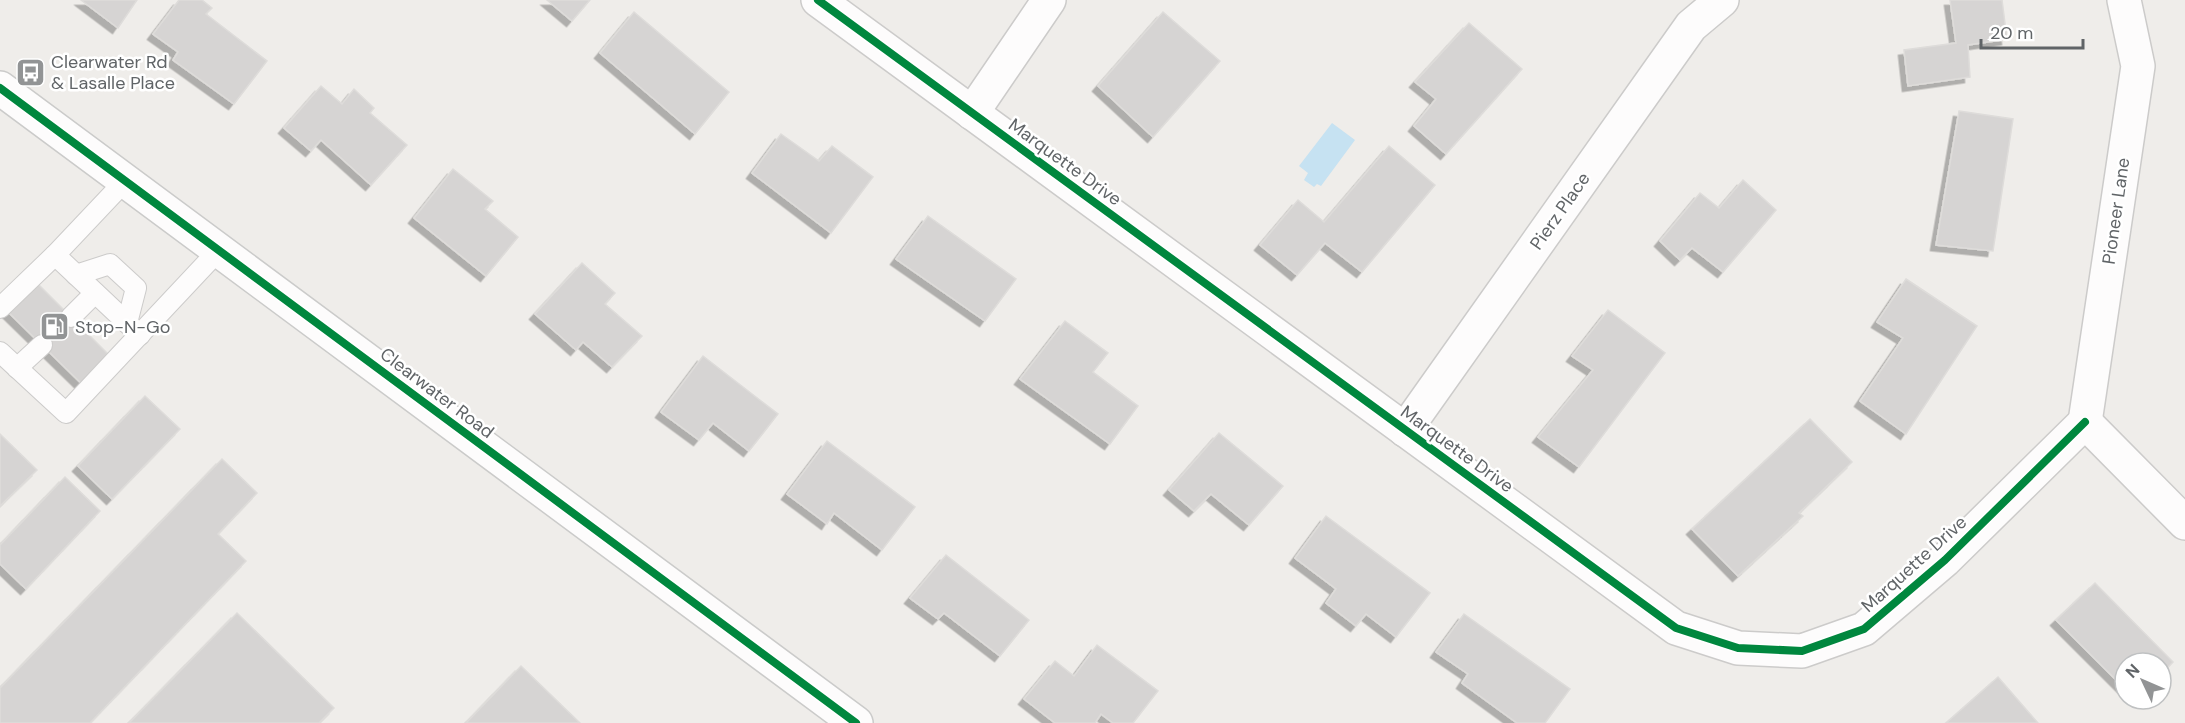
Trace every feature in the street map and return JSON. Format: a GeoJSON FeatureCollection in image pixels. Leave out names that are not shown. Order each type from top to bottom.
{"type":"FeatureCollection","features":[{"type":"Feature","properties":{"kind":"street","name":"Marquette Drive"},"geometry":{"type":"LineString","coordinates":[[818,0],[1676,628],[1738,648],[1802,651],[1864,629],[1945,560],[2085,422]]}},
{"type":"Feature","properties":{"kind":"street"},"geometry":{"type":"LineString","coordinates":[[972,113],[1049,0]]}},
{"type":"Feature","properties":{"kind":"street","name":"Pierz Place"},"geometry":{"type":"LineString","coordinates":[[1405,430],[1691,26],[1722,0]]}},
{"type":"Feature","properties":{"kind":"street","name":"Pioneer Lane"},"geometry":{"type":"LineString","coordinates":[[2085,422],[2138,66],[2124,0]]}},
{"type":"Feature","properties":{"kind":"street","name":"Clearwater Road"},"geometry":{"type":"LineString","coordinates":[[0,88],[856,723]]}},
{"type":"Feature","properties":{"kind":"street"},"geometry":{"type":"LineString","coordinates":[[2085,422],[2185,523]]}},
{"type":"Feature","properties":{"kind":"lane"},"geometry":{"type":"LineString","coordinates":[[0,308],[55,255],[125,181]]}},
{"type":"Feature","properties":{"kind":"lane"},"geometry":{"type":"LineString","coordinates":[[0,351],[66,413],[134,329],[219,250]]}},
{"type":"Feature","properties":{"kind":"lane"},"geometry":{"type":"LineString","coordinates":[[55,255],[134,329]]}},
{"type":"Feature","properties":{"kind":"lane"},"geometry":{"type":"LineString","coordinates":[[76,275],[110,264],[136,288],[134,329]]}},
{"type":"Feature","properties":{"kind":"lane"},"geometry":{"type":"LineString","coordinates":[[71,316],[95,292]]}},
{"type":"Feature","properties":{"kind":"lane"},"geometry":{"type":"LineString","coordinates":[[17,368],[42,345]]}},
{"type":"Feature","properties":{"kind":"water"},"geometry":{"type":"Polygon","coordinates":[[[1332,123],[1355,140],[1321,186],[1317,184],[1314,187],[1304,180],[1308,173],[1299,166],[1332,123]]]}},
{"type":"Feature","properties":{"kind":"building"},"geometry":{"type":"Polygon","coordinates":[[[81,0],[137,0],[118,28],[81,0]]]}},
{"type":"Feature","properties":{"kind":"building"},"geometry":{"type":"Polygon","coordinates":[[[179,0],[202,0],[212,8],[206,14],[267,61],[234,104],[173,60],[178,52],[153,34],[179,0]]]}},
{"type":"Feature","properties":{"kind":"building"},"geometry":{"type":"Polygon","coordinates":[[[547,0],[590,0],[572,21],[547,0]]]}},
{"type":"Feature","properties":{"kind":"building"},"geometry":{"type":"Polygon","coordinates":[[[1950,0],[2002,0],[2007,39],[1968,45],[1970,77],[1908,86],[1904,50],[1956,43],[1950,0]]]}},
{"type":"Feature","properties":{"kind":"building"},"geometry":{"type":"Polygon","coordinates":[[[634,12],[729,92],[695,134],[600,53],[634,12]]]}},
{"type":"Feature","properties":{"kind":"building"},"geometry":{"type":"Polygon","coordinates":[[[1163,12],[1220,61],[1153,137],[1098,86],[1163,12]]]}},
{"type":"Feature","properties":{"kind":"building"},"geometry":{"type":"Polygon","coordinates":[[[1469,23],[1522,69],[1446,154],[1414,126],[1436,99],[1415,82],[1469,23]]]}},
{"type":"Feature","properties":{"kind":"building"},"geometry":{"type":"Polygon","coordinates":[[[321,86],[342,104],[354,89],[374,108],[370,113],[407,145],[371,185],[321,140],[311,151],[284,128],[321,86]]]}},
{"type":"Feature","properties":{"kind":"building"},"geometry":{"type":"Polygon","coordinates":[[[1959,111],[2013,119],[1993,251],[1936,245],[1959,111]]]}},
{"type":"Feature","properties":{"kind":"building"},"geometry":{"type":"Polygon","coordinates":[[[781,134],[819,161],[832,146],[873,177],[831,233],[752,173],[781,134]]]}},
{"type":"Feature","properties":{"kind":"building"},"geometry":{"type":"Polygon","coordinates":[[[1389,146],[1435,185],[1362,272],[1325,243],[1297,275],[1260,245],[1298,200],[1324,222],[1389,146]]]}},
{"type":"Feature","properties":{"kind":"building"},"geometry":{"type":"Polygon","coordinates":[[[453,169],[493,201],[485,209],[518,237],[486,276],[414,218],[453,169]]]}},
{"type":"Feature","properties":{"kind":"building"},"geometry":{"type":"Polygon","coordinates":[[[1743,180],[1776,210],[1723,272],[1692,248],[1680,260],[1660,241],[1700,193],[1719,208],[1743,180]]]}},
{"type":"Feature","properties":{"kind":"building"},"geometry":{"type":"Polygon","coordinates":[[[928,216],[1016,279],[985,321],[896,259],[928,216]]]}},
{"type":"Feature","properties":{"kind":"building"},"geometry":{"type":"Polygon","coordinates":[[[582,263],[615,293],[605,304],[642,336],[612,367],[583,342],[576,350],[535,314],[582,263]]]}},
{"type":"Feature","properties":{"kind":"building"},"geometry":{"type":"Polygon","coordinates":[[[1906,279],[1977,326],[1906,434],[1860,401],[1903,338],[1877,322],[1906,279]]]}},
{"type":"Feature","properties":{"kind":"building"},"geometry":{"type":"Polygon","coordinates":[[[36,282],[114,360],[86,388],[7,311],[36,282]]]}},
{"type":"Feature","properties":{"kind":"building"},"geometry":{"type":"Polygon","coordinates":[[[1608,310],[1665,353],[1579,467],[1538,437],[1593,370],[1572,356],[1608,310]]]}},
{"type":"Feature","properties":{"kind":"building"},"geometry":{"type":"Polygon","coordinates":[[[1065,321],[1108,353],[1093,372],[1138,406],[1110,444],[1020,379],[1065,321]]]}},
{"type":"Feature","properties":{"kind":"building"},"geometry":{"type":"Polygon","coordinates":[[[703,356],[778,414],[749,451],[713,423],[699,440],[661,412],[703,356]]]}},
{"type":"Feature","properties":{"kind":"building"},"geometry":{"type":"Polygon","coordinates":[[[145,396],[180,429],[112,499],[78,466],[145,396]]]}},
{"type":"Feature","properties":{"kind":"building"},"geometry":{"type":"Polygon","coordinates":[[[1810,419],[1852,462],[1799,513],[1803,516],[1738,576],[1692,529],[1810,419]]]}},
{"type":"Feature","properties":{"kind":"building"},"geometry":{"type":"Polygon","coordinates":[[[1219,433],[1283,486],[1249,525],[1211,494],[1194,511],[1169,490],[1219,433]]]}},
{"type":"Feature","properties":{"kind":"building"},"geometry":{"type":"Polygon","coordinates":[[[0,434],[37,470],[0,506],[0,434]]]}},
{"type":"Feature","properties":{"kind":"building"},"geometry":{"type":"Polygon","coordinates":[[[827,441],[915,507],[882,550],[834,513],[827,524],[787,494],[827,441]]]}},
{"type":"Feature","properties":{"kind":"building"},"geometry":{"type":"Polygon","coordinates":[[[222,459],[257,493],[218,534],[246,561],[90,723],[0,723],[0,688],[222,459]]]}},
{"type":"Feature","properties":{"kind":"building"},"geometry":{"type":"Polygon","coordinates":[[[65,477],[100,511],[26,589],[0,564],[0,545],[65,477]]]}},
{"type":"Feature","properties":{"kind":"building"},"geometry":{"type":"Polygon","coordinates":[[[1326,516],[1430,593],[1396,637],[1366,614],[1356,626],[1326,603],[1336,589],[1295,558],[1326,516]]]}},
{"type":"Feature","properties":{"kind":"building"},"geometry":{"type":"Polygon","coordinates":[[[946,555],[1029,620],[1000,656],[944,613],[938,619],[910,598],[946,555]]]}},
{"type":"Feature","properties":{"kind":"building"},"geometry":{"type":"Polygon","coordinates":[[[2095,583],[2162,651],[2113,651],[2113,677],[2056,620],[2095,583]]]}},
{"type":"Feature","properties":{"kind":"building"},"geometry":{"type":"Polygon","coordinates":[[[237,613],[334,708],[319,723],[129,723],[237,613]]]}},
{"type":"Feature","properties":{"kind":"building"},"geometry":{"type":"Polygon","coordinates":[[[1464,614],[1570,689],[1545,723],[1517,723],[1462,683],[1468,674],[1436,652],[1464,614]]]}},
{"type":"Feature","properties":{"kind":"building"},"geometry":{"type":"Polygon","coordinates":[[[1097,645],[1158,691],[1133,723],[1113,723],[1101,714],[1095,723],[1055,723],[1024,699],[1055,661],[1074,676],[1097,645]]]}},
{"type":"Feature","properties":{"kind":"building"},"geometry":{"type":"Polygon","coordinates":[[[521,666],[580,723],[466,723],[521,666]]]}},
{"type":"Feature","properties":{"kind":"building"},"geometry":{"type":"Polygon","coordinates":[[[1998,677],[2038,723],[1946,723],[1998,677]]]}},
{"type":"Feature","properties":{"kind":"cycle path"},"geometry":{"type":"LineString","coordinates":[[818,0],[1676,628],[1738,648],[1802,651],[1864,629],[1945,560],[2085,422]]}},
{"type":"Feature","properties":{"kind":"cycle path"},"geometry":{"type":"LineString","coordinates":[[0,88],[856,723]]}},
{"type":"Feature","properties":{"kind":"place","name":"Clearwater Rd & Lasalle Place"},"geometry":{"type":"Point","coordinates":[30,72]}},
{"type":"Feature","properties":{"kind":"place","name":"Stop-N-Go"},"geometry":{"type":"Point","coordinates":[54,327]}}]}
